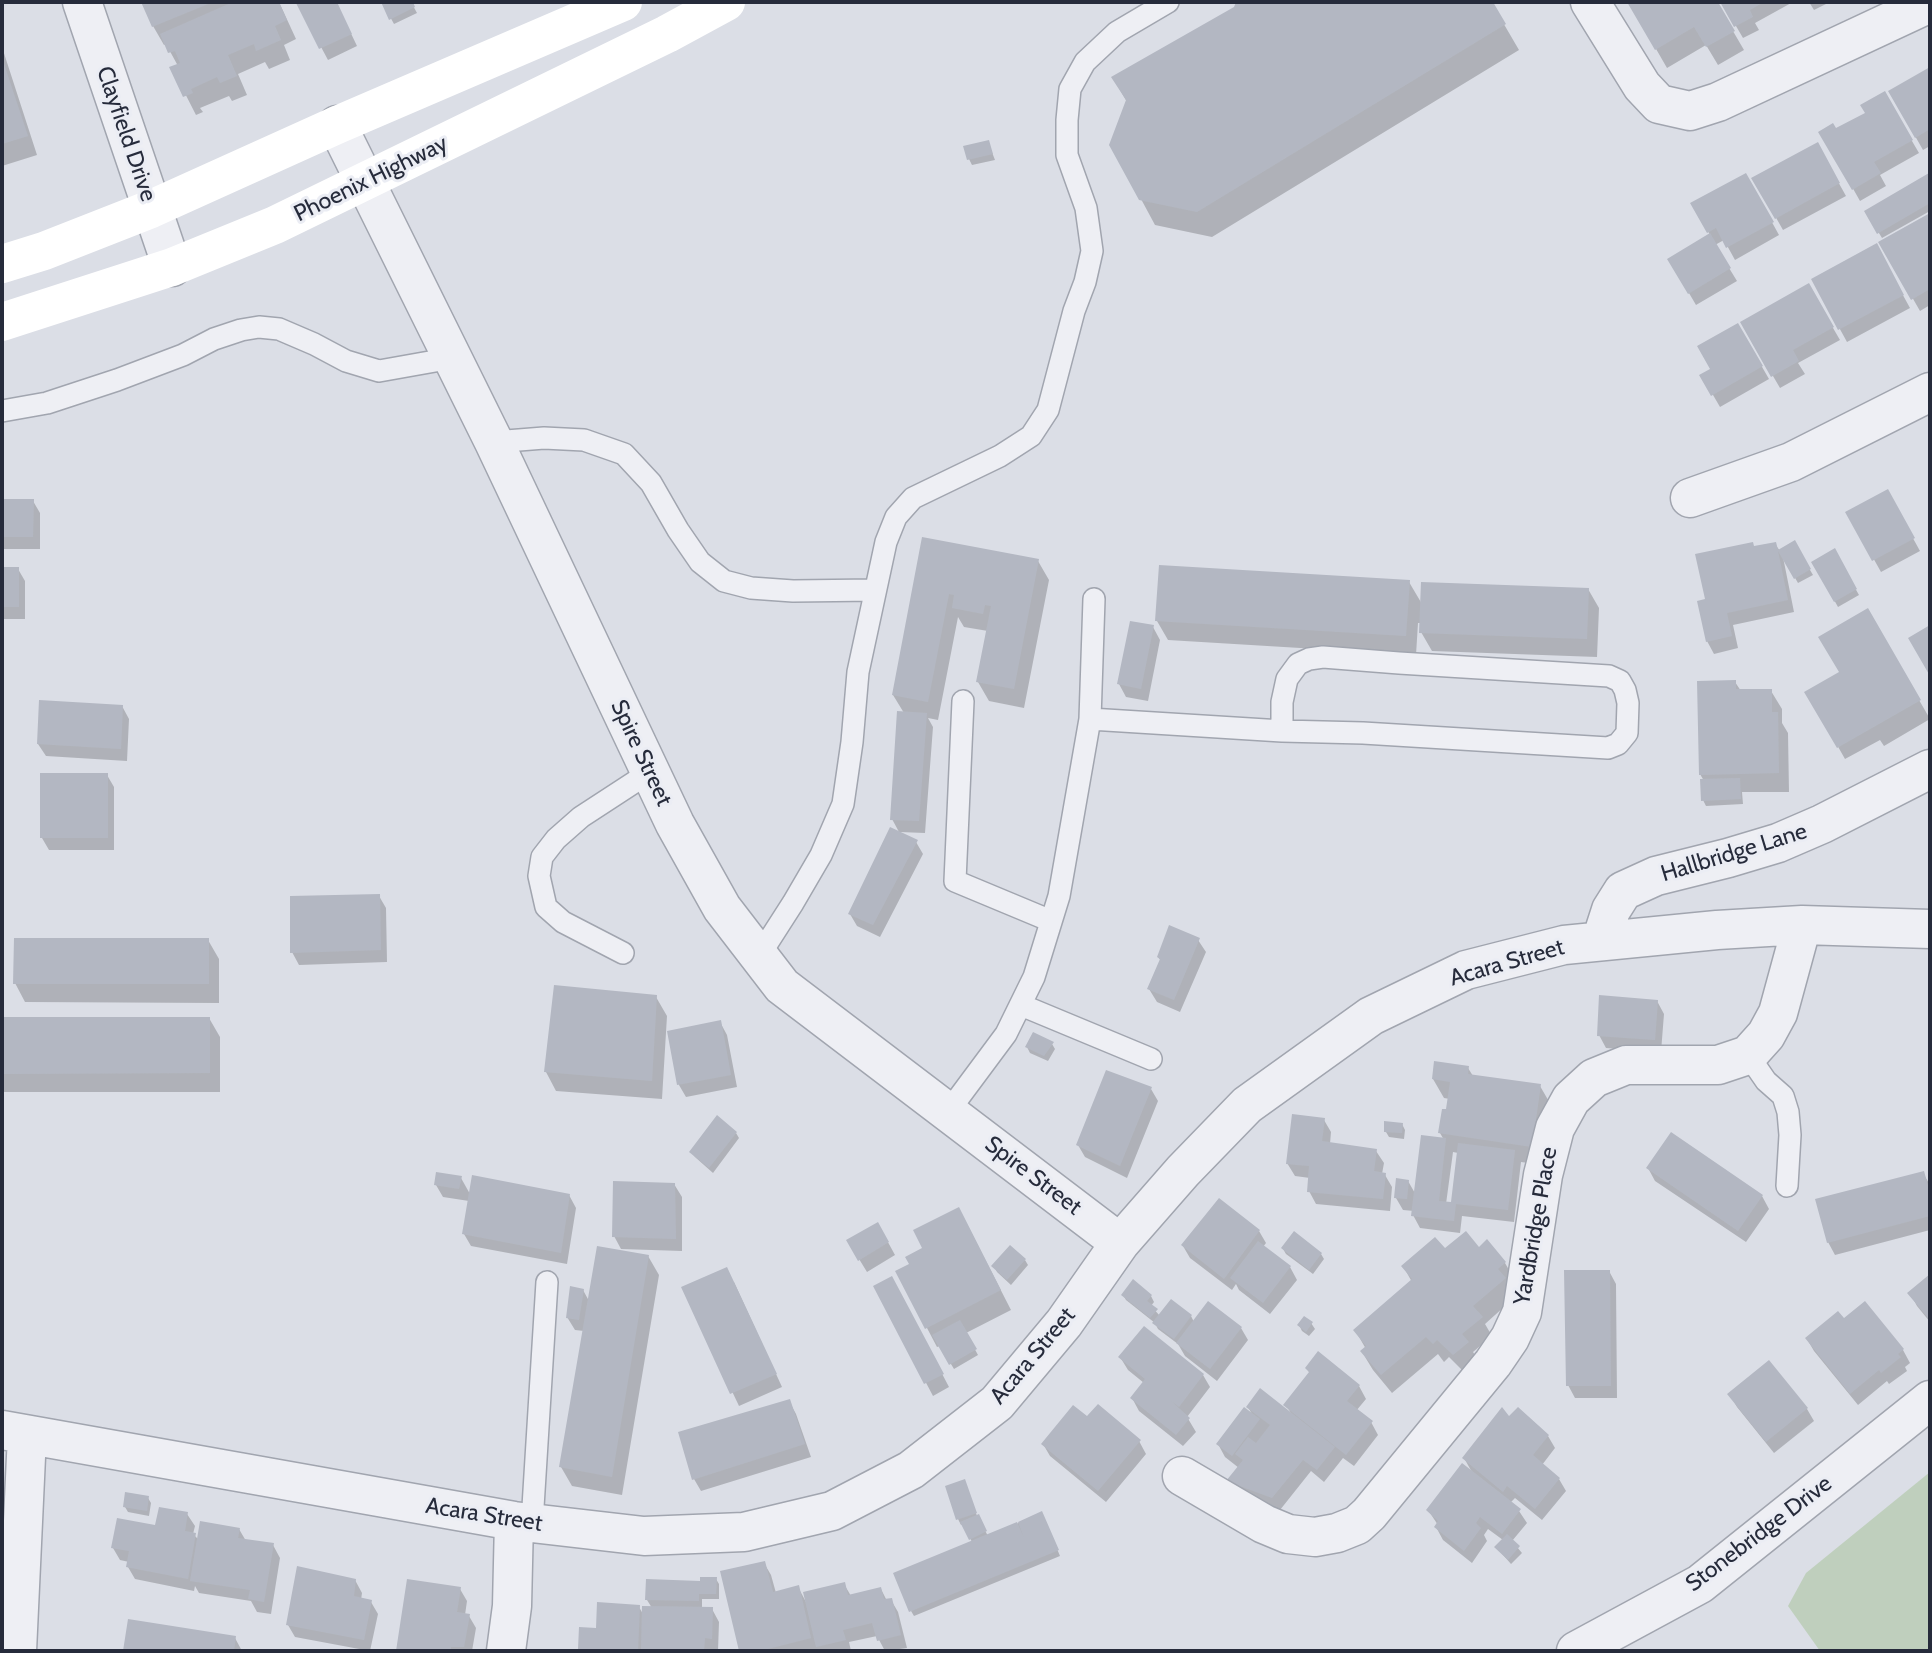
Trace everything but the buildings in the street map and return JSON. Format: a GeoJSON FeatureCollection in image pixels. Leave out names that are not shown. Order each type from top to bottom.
{"type":"FeatureCollection","features":[{"type":"Feature","properties":{"kind":"main road"},"geometry":{"type":"LineString","coordinates":[[2,264],[44,251],[151,209],[337,125],[623,2]]}},
{"type":"Feature","properties":{"kind":"main road","name":"Phoenix Highway"},"geometry":{"type":"LineString","coordinates":[[2,322],[172,267],[275,225],[667,34],[726,2]]}},
{"type":"Feature","properties":{"kind":"street","name":"Clayfield Drive"},"geometry":{"type":"LineString","coordinates":[[82,2],[172,267]]}},
{"type":"Feature","properties":{"kind":"street"},"geometry":{"type":"LineString","coordinates":[[1590,2],[1642,86],[1659,104],[1690,111],[1718,102],[1930,3]]}},
{"type":"Feature","properties":{"kind":"street","name":"Spire Street"},"geometry":{"type":"LineString","coordinates":[[337,125],[494,442],[650,772],[722,908],[782,986],[1120,1243]]}},
{"type":"Feature","properties":{"kind":"street"},"geometry":{"type":"LineString","coordinates":[[1690,498],[1791,463],[1930,392]]}},
{"type":"Feature","properties":{"kind":"street","name":"Hallbridge Lane"},"geometry":{"type":"LineString","coordinates":[[1601,941],[1611,910],[1623,891],[1656,876],[1728,859],[1778,843],[1822,824],[1930,769]]}},
{"type":"Feature","properties":{"kind":"street"},"geometry":{"type":"LineString","coordinates":[[1748,1055],[1766,1035],[1778,1013],[1802,925]]}},
{"type":"Feature","properties":{"kind":"street","name":"Acara Street"},"geometry":{"type":"LineString","coordinates":[[14,1432],[523,1522],[644,1536],[744,1532],[832,1511],[911,1471],[997,1403],[1064,1323],[1120,1243],[1183,1171],[1247,1105],[1371,1016],[1466,970],[1564,945],[1717,930],[1802,925],[1930,929]]}},
{"type":"Feature","properties":{"kind":"street","name":"Yardbridge Place"},"geometry":{"type":"LineString","coordinates":[[1182,1476],[1264,1524],[1288,1534],[1315,1537],[1357,1525],[1369,1514],[1493,1363],[1510,1338],[1522,1312],[1543,1175],[1555,1128],[1571,1099],[1594,1078],[1626,1065],[1718,1065],[1748,1055]]}},
{"type":"Feature","properties":{"kind":"street","name":"Stonebridge Drive"},"geometry":{"type":"LineString","coordinates":[[1576,1651],[1700,1584],[1930,1400]]}},
{"type":"Feature","properties":{"kind":"street"},"geometry":{"type":"LineString","coordinates":[[14,1432],[17,1651]]}},
{"type":"Feature","properties":{"kind":"street"},"geometry":{"type":"LineString","coordinates":[[506,1651],[523,1522]]}},
{"type":"Feature","properties":{"kind":"lane"},"geometry":{"type":"LineString","coordinates":[[759,956],[821,855],[843,804],[858,672],[874,590],[886,542],[896,517],[913,498],[1000,456],[1031,436],[1048,410],[1092,251],[1086,208],[1067,155],[1070,89],[1085,62],[1117,32],[1168,2]]}},
{"type":"Feature","properties":{"kind":"lane"},"geometry":{"type":"LineString","coordinates":[[2,411],[47,403],[172,359],[223,336],[259,327],[279,329],[346,361],[379,371],[452,358]]}},
{"type":"Feature","properties":{"kind":"lane"},"geometry":{"type":"LineString","coordinates":[[494,442],[544,438],[584,440],[624,454],[651,483],[700,562],[724,581],[751,588],[793,591],[874,590]]}},
{"type":"Feature","properties":{"kind":"lane"},"geometry":{"type":"LineString","coordinates":[[948,1112],[1006,1034],[1021,1005],[1034,977],[1059,896],[1090,719],[1094,599]]}},
{"type":"Feature","properties":{"kind":"lane"},"geometry":{"type":"LineString","coordinates":[[1090,719],[1282,731],[1363,733],[1608,748],[1619,744],[1627,733],[1628,703],[1620,681],[1609,676],[1323,656],[1298,664],[1287,679],[1282,702],[1282,731]]}},
{"type":"Feature","properties":{"kind":"lane"},"geometry":{"type":"LineString","coordinates":[[963,701],[955,881],[1051,921]]}},
{"type":"Feature","properties":{"kind":"lane"},"geometry":{"type":"LineString","coordinates":[[623,953],[563,922],[546,906],[540,876],[542,857],[556,839],[582,817],[650,772]]}},
{"type":"Feature","properties":{"kind":"lane"},"geometry":{"type":"LineString","coordinates":[[1021,1005],[1151,1059]]}},
{"type":"Feature","properties":{"kind":"lane"},"geometry":{"type":"LineString","coordinates":[[1748,1055],[1766,1081],[1783,1096],[1788,1112],[1790,1135],[1787,1186]]}},
{"type":"Feature","properties":{"kind":"lane"},"geometry":{"type":"LineString","coordinates":[[523,1522],[547,1282]]}},
{"type":"Feature","properties":{"kind":"green space"},"geometry":{"type":"Polygon","coordinates":[[[1930,1472],[1930,1651],[1820,1651],[1788,1606],[1806,1573],[1930,1472]]]}}]}
